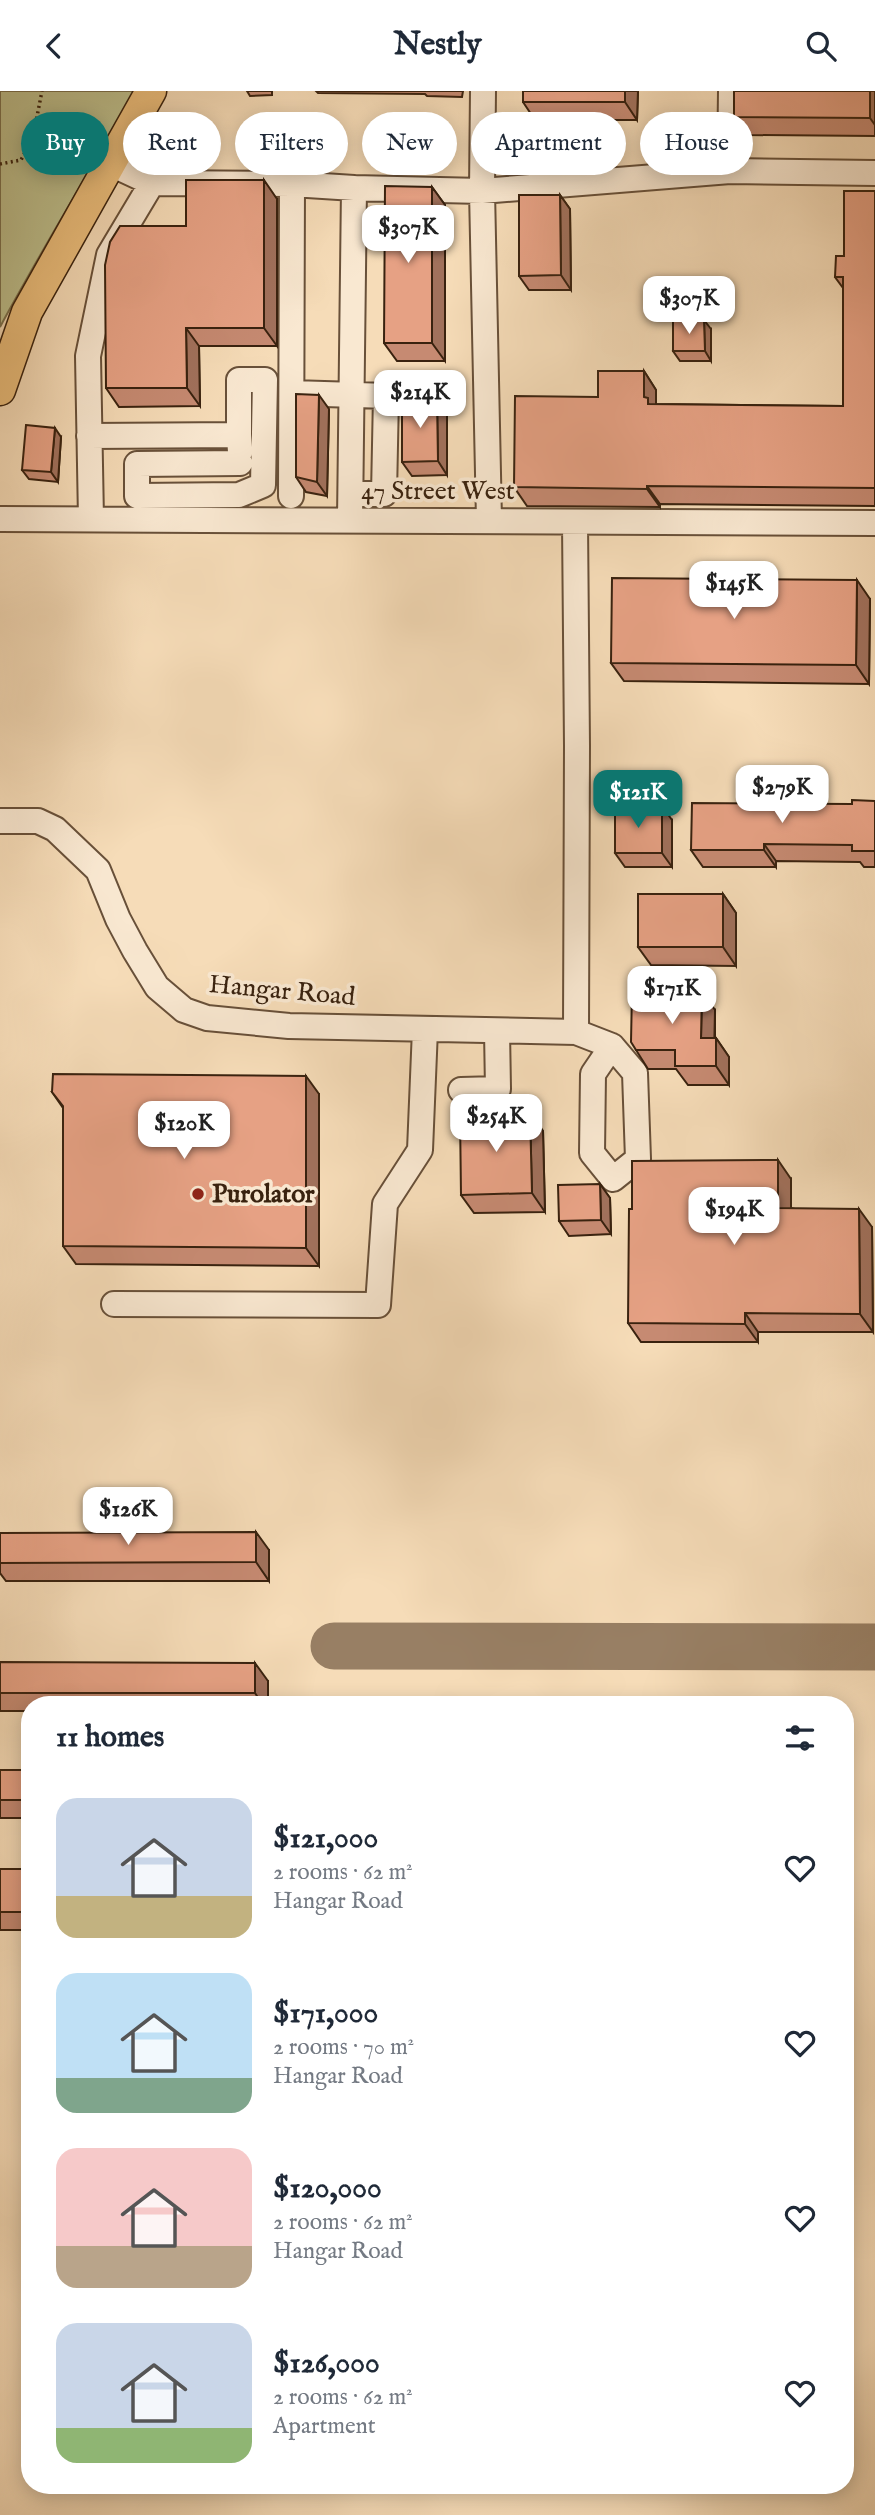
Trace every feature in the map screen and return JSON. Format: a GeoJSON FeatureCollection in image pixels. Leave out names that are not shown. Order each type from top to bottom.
{"type":"FeatureCollection","features":[{"type":"Feature","properties":{"kind":"main road"},"geometry":{"type":"LineString","coordinates":[[109,163],[150,91]]}},
{"type":"Feature","properties":{"kind":"main road"},"geometry":{"type":"LineString","coordinates":[[0,390],[27,312],[102,175]]}},
{"type":"Feature","properties":{"kind":"street"},"geometry":{"type":"LineString","coordinates":[[483,91],[482,191],[489,520]]}},
{"type":"Feature","properties":{"kind":"street"},"geometry":{"type":"LineString","coordinates":[[730,91],[730,112]]}},
{"type":"Feature","properties":{"kind":"street"},"geometry":{"type":"LineString","coordinates":[[109,163],[152,183],[292,184],[482,191],[680,175]]}},
{"type":"Feature","properties":{"kind":"street"},"geometry":{"type":"LineString","coordinates":[[753,171],[875,173]]}},
{"type":"Feature","properties":{"kind":"street"},"geometry":{"type":"LineString","coordinates":[[91,519],[88,356],[108,255],[152,183]]}},
{"type":"Feature","properties":{"kind":"street"},"geometry":{"type":"LineString","coordinates":[[291,496],[292,184]]}},
{"type":"Feature","properties":{"kind":"street"},"geometry":{"type":"LineString","coordinates":[[350,520],[355,188]]}},
{"type":"Feature","properties":{"kind":"street"},"geometry":{"type":"LineString","coordinates":[[136,436],[137,496],[239,495],[263,485],[265,380],[239,380],[240,463],[239,495],[238,520]]}},
{"type":"Feature","properties":{"kind":"street"},"geometry":{"type":"LineString","coordinates":[[292,393],[452,398]]}},
{"type":"Feature","properties":{"kind":"street"},"geometry":{"type":"LineString","coordinates":[[351,494],[384,493],[386,396]]}},
{"type":"Feature","properties":{"kind":"street"},"geometry":{"type":"LineString","coordinates":[[89,436],[239,435]]}},
{"type":"Feature","properties":{"kind":"street"},"geometry":{"type":"LineString","coordinates":[[137,464],[240,463]]}},
{"type":"Feature","properties":{"kind":"street","name":"47 Street West"},"geometry":{"type":"LineString","coordinates":[[0,519],[875,523]]}},
{"type":"Feature","properties":{"kind":"street"},"geometry":{"type":"LineString","coordinates":[[575,523],[576,1033]]}},
{"type":"Feature","properties":{"kind":"street","name":"Hangar Road"},"geometry":{"type":"LineString","coordinates":[[0,821],[38,821],[55,829],[98,870],[118,919],[157,987],[184,1010],[207,1018],[289,1026],[576,1033],[612,1046]]}},
{"type":"Feature","properties":{"kind":"street"},"geometry":{"type":"LineString","coordinates":[[114,1304],[377,1305],[385,1204],[420,1150],[425,1029]]}},
{"type":"Feature","properties":{"kind":"street"},"geometry":{"type":"LineString","coordinates":[[461,1090],[498,1089],[497,1031]]}},
{"type":"Feature","properties":{"kind":"path"},"geometry":{"type":"LineString","coordinates":[[0,164],[21,160],[33,137],[43,91]]}},
{"type":"Feature","properties":{"kind":"green space"},"geometry":{"type":"Polygon","coordinates":[[[0,91],[135,91],[109,136],[109,112],[21,112],[21,175],[86,175],[0,327],[0,91]]]}},
{"type":"Feature","properties":{"kind":"building"},"geometry":{"type":"Polygon","coordinates":[[[523,91],[625,91],[625,102],[523,102],[523,91]]]}},
{"type":"Feature","properties":{"kind":"building"},"geometry":{"type":"Polygon","coordinates":[[[734,91],[870,91],[870,118],[753,117],[753,112],[734,112],[734,91]]]}},
{"type":"Feature","properties":{"kind":"building"},"geometry":{"type":"Polygon","coordinates":[[[186,180],[264,180],[264,328],[186,328],[187,388],[106,388],[105,265],[110,242],[120,226],[186,226],[186,180]]]}},
{"type":"Feature","properties":{"kind":"building"},"geometry":{"type":"Polygon","coordinates":[[[385,186],[432,187],[432,343],[384,343],[385,186]]]}},
{"type":"Feature","properties":{"kind":"building"},"geometry":{"type":"Polygon","coordinates":[[[844,191],[875,191],[875,488],[514,487],[515,396],[598,397],[598,371],[644,371],[644,397],[648,398],[648,404],[843,406],[843,277],[835,277],[836,256],[844,256],[844,191]]]}},
{"type":"Feature","properties":{"kind":"building"},"geometry":{"type":"Polygon","coordinates":[[[519,195],[560,195],[561,275],[519,276],[519,195]]]}},
{"type":"Feature","properties":{"kind":"building"},"geometry":{"type":"Polygon","coordinates":[[[673,320],[704,320],[705,351],[673,351],[673,320]]]}},
{"type":"Feature","properties":{"kind":"building"},"geometry":{"type":"Polygon","coordinates":[[[296,394],[319,395],[317,482],[296,477],[296,394]]]}},
{"type":"Feature","properties":{"kind":"building"},"geometry":{"type":"Polygon","coordinates":[[[402,398],[437,399],[438,461],[402,462],[402,398]]]}},
{"type":"Feature","properties":{"kind":"building"},"geometry":{"type":"Polygon","coordinates":[[[26,425],[55,428],[51,472],[22,470],[26,425]]]}},
{"type":"Feature","properties":{"kind":"building"},"geometry":{"type":"Polygon","coordinates":[[[612,578],[857,580],[856,665],[611,663],[612,578]]]}},
{"type":"Feature","properties":{"kind":"building"},"geometry":{"type":"Polygon","coordinates":[[[852,800],[875,801],[875,851],[852,851],[852,845],[764,844],[764,850],[691,850],[692,803],[852,804],[852,800]]]}},
{"type":"Feature","properties":{"kind":"building"},"geometry":{"type":"Polygon","coordinates":[[[615,806],[662,806],[662,853],[615,853],[615,806]]]}},
{"type":"Feature","properties":{"kind":"building"},"geometry":{"type":"Polygon","coordinates":[[[638,894],[723,894],[723,947],[638,947],[638,894]]]}},
{"type":"Feature","properties":{"kind":"building"},"geometry":{"type":"Polygon","coordinates":[[[632,991],[702,991],[701,1038],[716,1038],[716,1066],[675,1066],[675,1050],[636,1050],[631,1042],[632,991]]]}},
{"type":"Feature","properties":{"kind":"building","name":"Purolator"},"geometry":{"type":"Polygon","coordinates":[[[53,1074],[306,1076],[306,1248],[63,1246],[63,1106],[52,1092],[53,1074]]]}},
{"type":"Feature","properties":{"kind":"building"},"geometry":{"type":"Polygon","coordinates":[[[530,1113],[532,1193],[461,1195],[460,1114],[530,1113]]]}},
{"type":"Feature","properties":{"kind":"building"},"geometry":{"type":"Polygon","coordinates":[[[778,1160],[778,1208],[859,1209],[860,1314],[745,1313],[745,1324],[628,1323],[632,1161],[778,1160]]]}},
{"type":"Feature","properties":{"kind":"building"},"geometry":{"type":"Polygon","coordinates":[[[600,1184],[601,1220],[559,1221],[558,1185],[600,1184]]]}},
{"type":"Feature","properties":{"kind":"building"},"geometry":{"type":"Polygon","coordinates":[[[256,1532],[256,1562],[0,1563],[0,1533],[256,1532]]]}},
{"type":"Feature","properties":{"kind":"building"},"geometry":{"type":"Polygon","coordinates":[[[0,1662],[255,1663],[255,1693],[0,1693],[0,1662]]]}},
{"type":"Feature","properties":{"kind":"building"},"geometry":{"type":"Polygon","coordinates":[[[0,1770],[21,1770],[21,1800],[0,1800],[0,1770]]]}},
{"type":"Feature","properties":{"kind":"building"},"geometry":{"type":"Polygon","coordinates":[[[0,1869],[21,1869],[21,1912],[0,1912],[0,1869]]]}},
{"type":"Feature","properties":{"kind":"taxiway"},"geometry":{"type":"LineString","coordinates":[[334,1646],[875,1647]]}},
{"type":"Feature","properties":{"kind":"place","name":"Purolator"},"geometry":{"type":"Point","coordinates":[198,1194]}}]}
